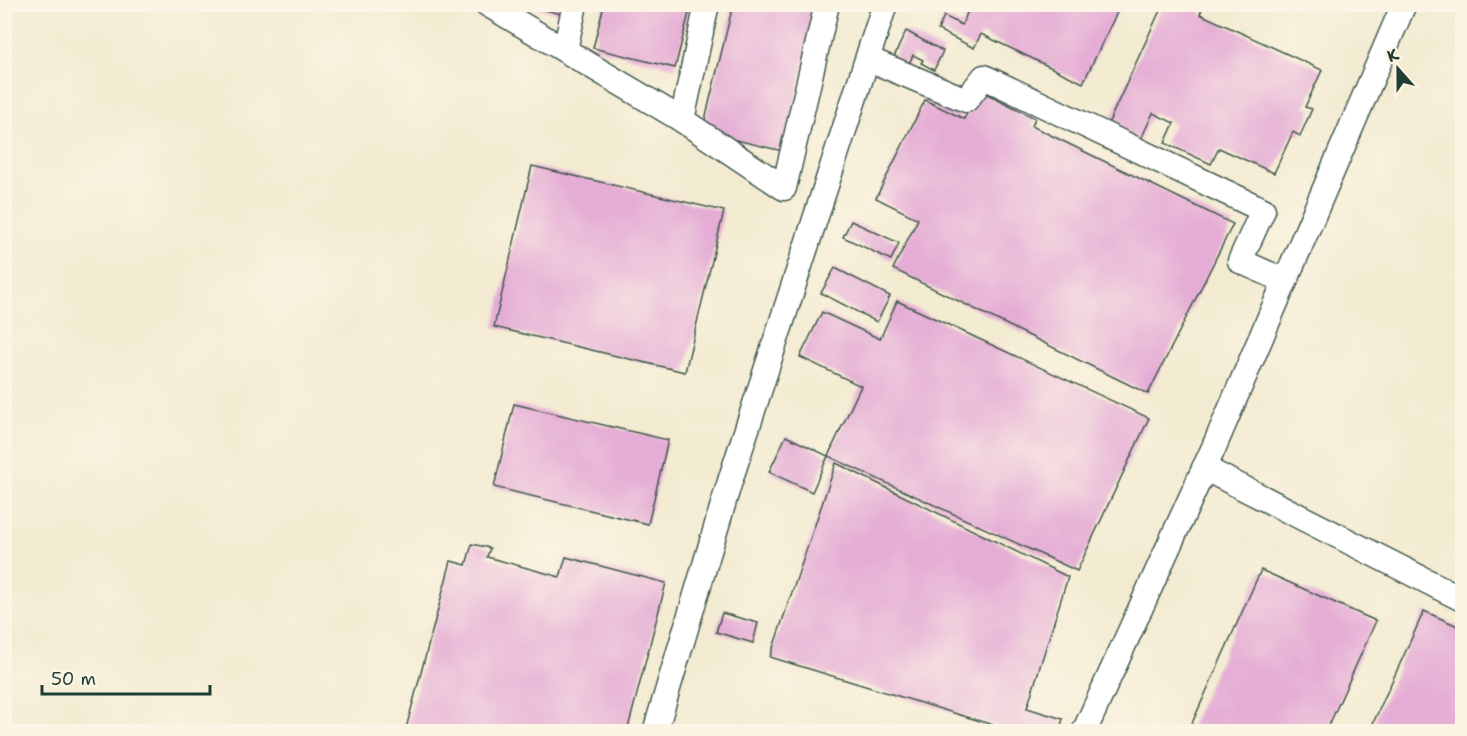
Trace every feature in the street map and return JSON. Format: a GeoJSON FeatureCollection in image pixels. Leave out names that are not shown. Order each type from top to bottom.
{"type":"FeatureCollection","features":[{"type":"Feature","properties":{"kind":"street"},"geometry":{"type":"LineString","coordinates":[[487,4],[682,120],[784,188],[827,4]]}},
{"type":"Feature","properties":{"kind":"street"},"geometry":{"type":"LineString","coordinates":[[565,50],[575,4]]}},
{"type":"Feature","properties":{"kind":"street"},"geometry":{"type":"LineString","coordinates":[[682,120],[707,4]]}},
{"type":"Feature","properties":{"kind":"street"},"geometry":{"type":"LineString","coordinates":[[655,732],[734,469],[885,4]]}},
{"type":"Feature","properties":{"kind":"street"},"geometry":{"type":"LineString","coordinates":[[1084,732],[1204,468],[1404,4]]}},
{"type":"Feature","properties":{"kind":"street"},"geometry":{"type":"LineString","coordinates":[[868,59],[966,100],[984,77],[1263,210],[1240,261],[1285,281]]}},
{"type":"Feature","properties":{"kind":"street"},"geometry":{"type":"LineString","coordinates":[[1204,468],[1462,599]]}},
{"type":"Feature","properties":{"kind":"building"},"geometry":{"type":"Polygon","coordinates":[[[523,4],[564,4],[561,14],[523,4]]]}},
{"type":"Feature","properties":{"kind":"building"},"geometry":{"type":"Polygon","coordinates":[[[971,4],[1121,4],[1083,83],[981,34],[974,48],[938,30],[944,16],[962,25],[971,4]]]}},
{"type":"Feature","properties":{"kind":"building"},"geometry":{"type":"Polygon","coordinates":[[[1163,4],[1192,4],[1202,9],[1200,14],[1322,70],[1305,107],[1312,109],[1300,136],[1293,132],[1274,173],[1219,148],[1211,164],[1165,143],[1174,123],[1153,113],[1140,141],[1107,126],[1163,4]]]}},
{"type":"Feature","properties":{"kind":"building"},"geometry":{"type":"Polygon","coordinates":[[[604,5],[691,5],[675,68],[593,48],[604,5]]]}},
{"type":"Feature","properties":{"kind":"building"},"geometry":{"type":"Polygon","coordinates":[[[733,5],[818,5],[783,151],[702,132],[733,5]]]}},
{"type":"Feature","properties":{"kind":"building"},"geometry":{"type":"Polygon","coordinates":[[[906,31],[943,51],[934,70],[921,63],[923,60],[913,55],[908,66],[893,59],[906,31]]]}},
{"type":"Feature","properties":{"kind":"building"},"geometry":{"type":"Polygon","coordinates":[[[979,90],[1035,118],[1032,126],[1233,224],[1148,394],[893,269],[918,219],[876,198],[925,100],[964,119],[979,90]]]}},
{"type":"Feature","properties":{"kind":"building"},"geometry":{"type":"Polygon","coordinates":[[[532,166],[724,211],[685,372],[494,327],[532,166]]]}},
{"type":"Feature","properties":{"kind":"building"},"geometry":{"type":"Polygon","coordinates":[[[851,221],[899,243],[891,260],[843,237],[851,221]]]}},
{"type":"Feature","properties":{"kind":"building"},"geometry":{"type":"Polygon","coordinates":[[[835,268],[890,296],[877,322],[821,293],[835,268]]]}},
{"type":"Feature","properties":{"kind":"building"},"geometry":{"type":"Polygon","coordinates":[[[897,301],[1149,418],[1077,571],[828,456],[861,386],[800,357],[822,312],[880,339],[897,301]]]}},
{"type":"Feature","properties":{"kind":"building"},"geometry":{"type":"Polygon","coordinates":[[[514,404],[668,440],[648,524],[494,487],[514,404]]]}},
{"type":"Feature","properties":{"kind":"building"},"geometry":{"type":"Polygon","coordinates":[[[786,436],[828,456],[812,492],[769,472],[786,436]]]}},
{"type":"Feature","properties":{"kind":"building"},"geometry":{"type":"Polygon","coordinates":[[[836,463],[1068,577],[1027,708],[1063,719],[1059,732],[1035,732],[1021,728],[1020,732],[1016,732],[770,657],[836,463]]]}},
{"type":"Feature","properties":{"kind":"building"},"geometry":{"type":"Polygon","coordinates":[[[472,544],[490,548],[487,557],[560,577],[566,557],[666,583],[627,732],[405,732],[451,561],[466,565],[472,544]]]}},
{"type":"Feature","properties":{"kind":"building"},"geometry":{"type":"Polygon","coordinates":[[[1261,570],[1376,621],[1326,732],[1188,732],[1261,570]]]}},
{"type":"Feature","properties":{"kind":"building"},"geometry":{"type":"Polygon","coordinates":[[[1424,611],[1462,628],[1462,732],[1369,732],[1424,611]]]}},
{"type":"Feature","properties":{"kind":"building"},"geometry":{"type":"Polygon","coordinates":[[[722,613],[758,623],[753,643],[716,632],[722,613]]]}}]}
